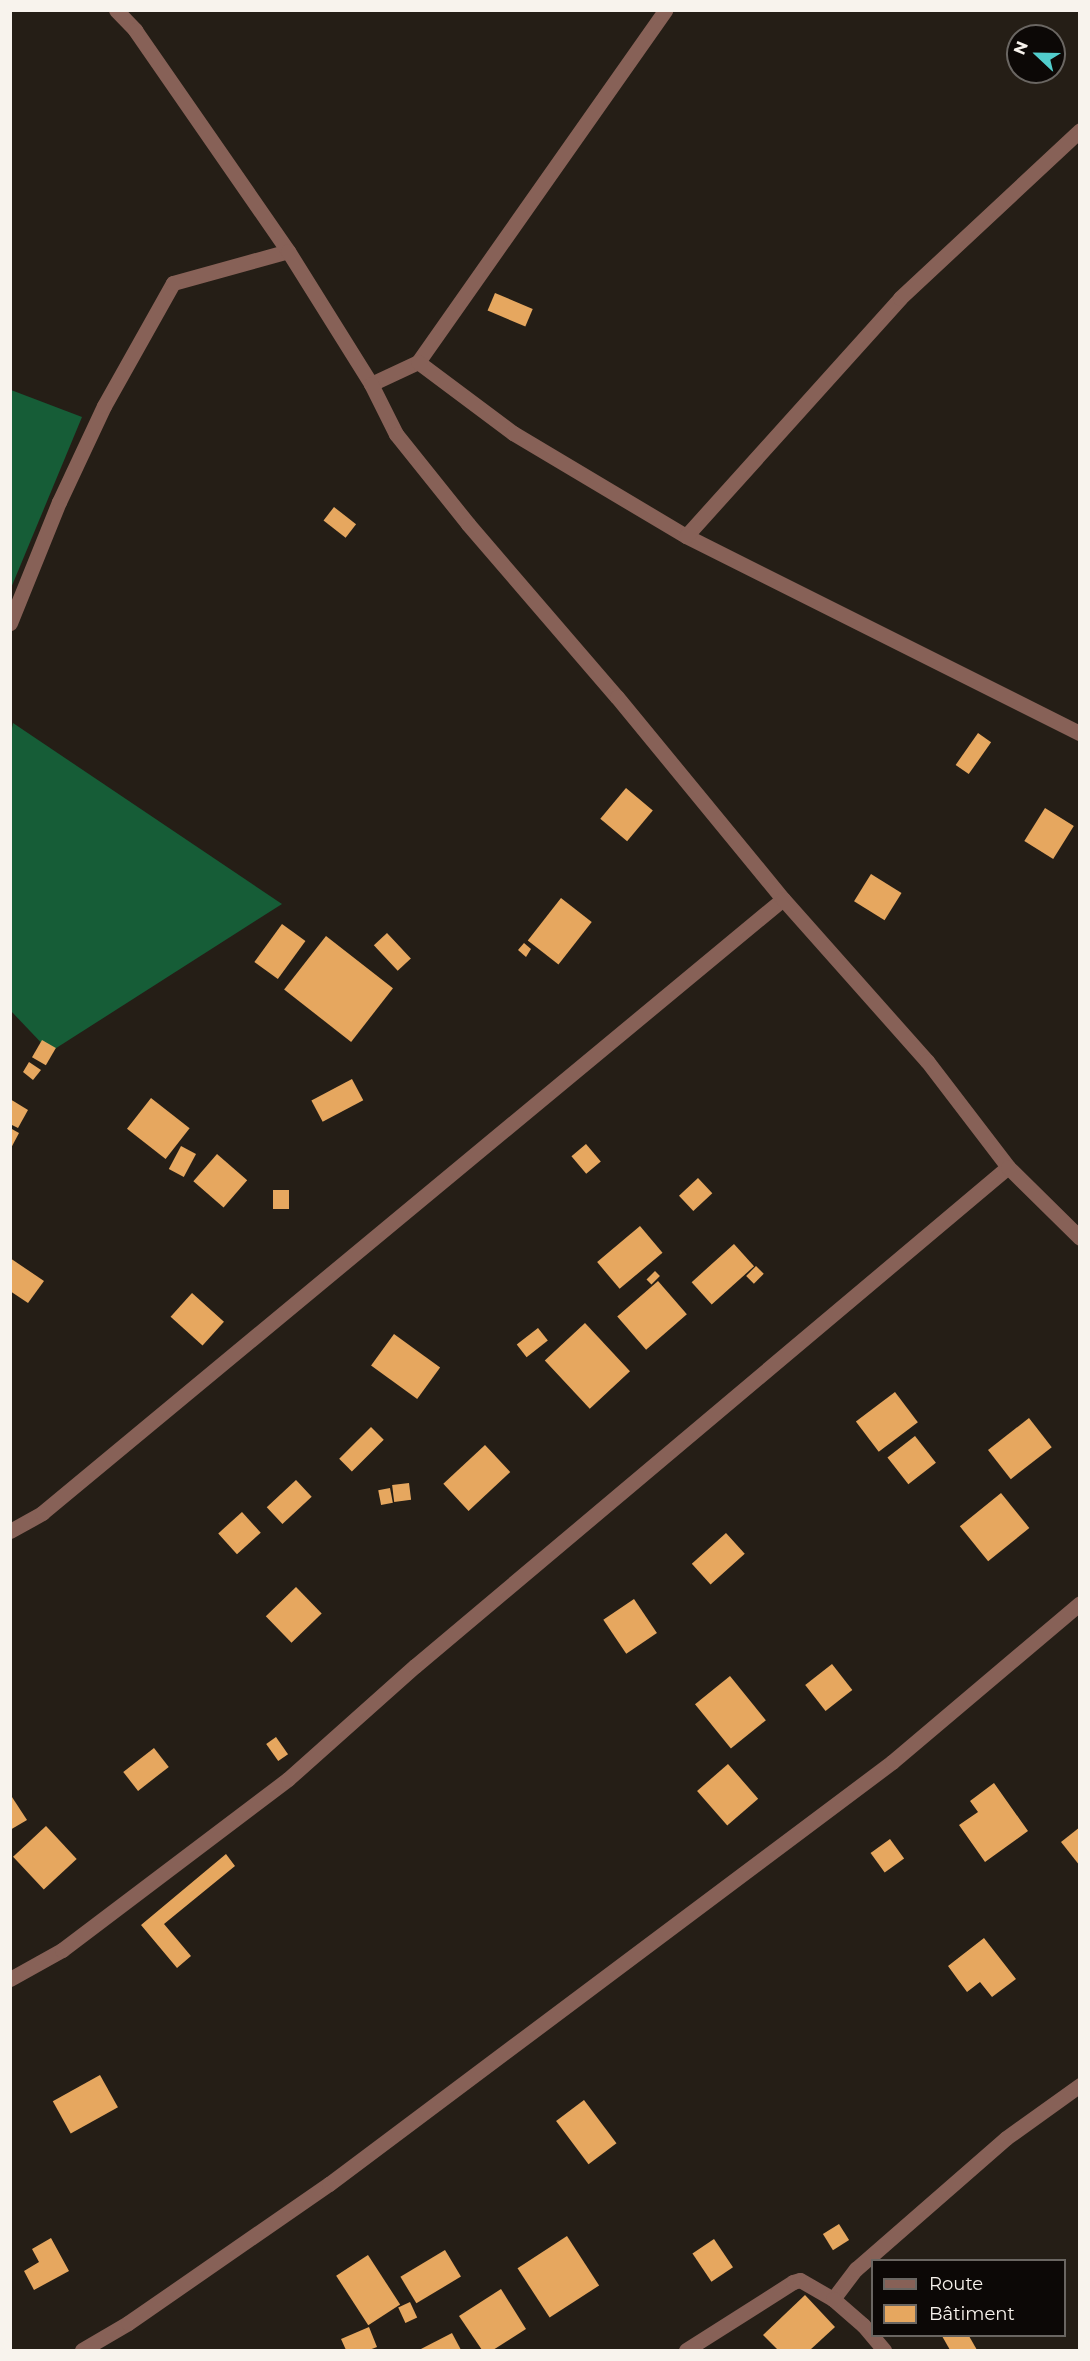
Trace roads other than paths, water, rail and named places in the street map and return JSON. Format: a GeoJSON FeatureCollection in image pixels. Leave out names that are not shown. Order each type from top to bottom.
{"type":"FeatureCollection","features":[{"type":"Feature","properties":{"kind":"street"},"geometry":{"type":"LineString","coordinates":[[116,10],[135,30],[288,251],[371,384],[396,434],[468,524],[617,697],[783,899],[927,1061],[1008,1167],[1080,1238]]}},
{"type":"Feature","properties":{"kind":"street"},"geometry":{"type":"LineString","coordinates":[[371,384],[418,363],[665,10]]}},
{"type":"Feature","properties":{"kind":"street"},"geometry":{"type":"LineString","coordinates":[[686,536],[900,298],[1080,130]]}},
{"type":"Feature","properties":{"kind":"street"},"geometry":{"type":"LineString","coordinates":[[10,623],[59,502],[104,406],[173,283],[288,251]]}},
{"type":"Feature","properties":{"kind":"street"},"geometry":{"type":"LineString","coordinates":[[418,363],[513,433],[686,536],[1080,732]]}},
{"type":"Feature","properties":{"kind":"street"},"geometry":{"type":"LineString","coordinates":[[10,1531],[42,1513],[783,899]]}},
{"type":"Feature","properties":{"kind":"street"},"geometry":{"type":"LineString","coordinates":[[10,1979],[62,1950],[288,1779],[415,1666],[1008,1167]]}},
{"type":"Feature","properties":{"kind":"street"},"geometry":{"type":"LineString","coordinates":[[82,2350],[128,2323],[329,2184],[883,1770],[1080,1603]]}},
{"type":"Feature","properties":{"kind":"street"},"geometry":{"type":"LineString","coordinates":[[833,2299],[856,2269],[1006,2138],[1080,2085]]}},
{"type":"Feature","properties":{"kind":"street"},"geometry":{"type":"LineString","coordinates":[[686,2350],[792,2282],[801,2280],[833,2299],[871,2335]]}},
{"type":"Feature","properties":{"kind":"street"},"geometry":{"type":"LineString","coordinates":[[873,2337],[884,2350]]}}]}
